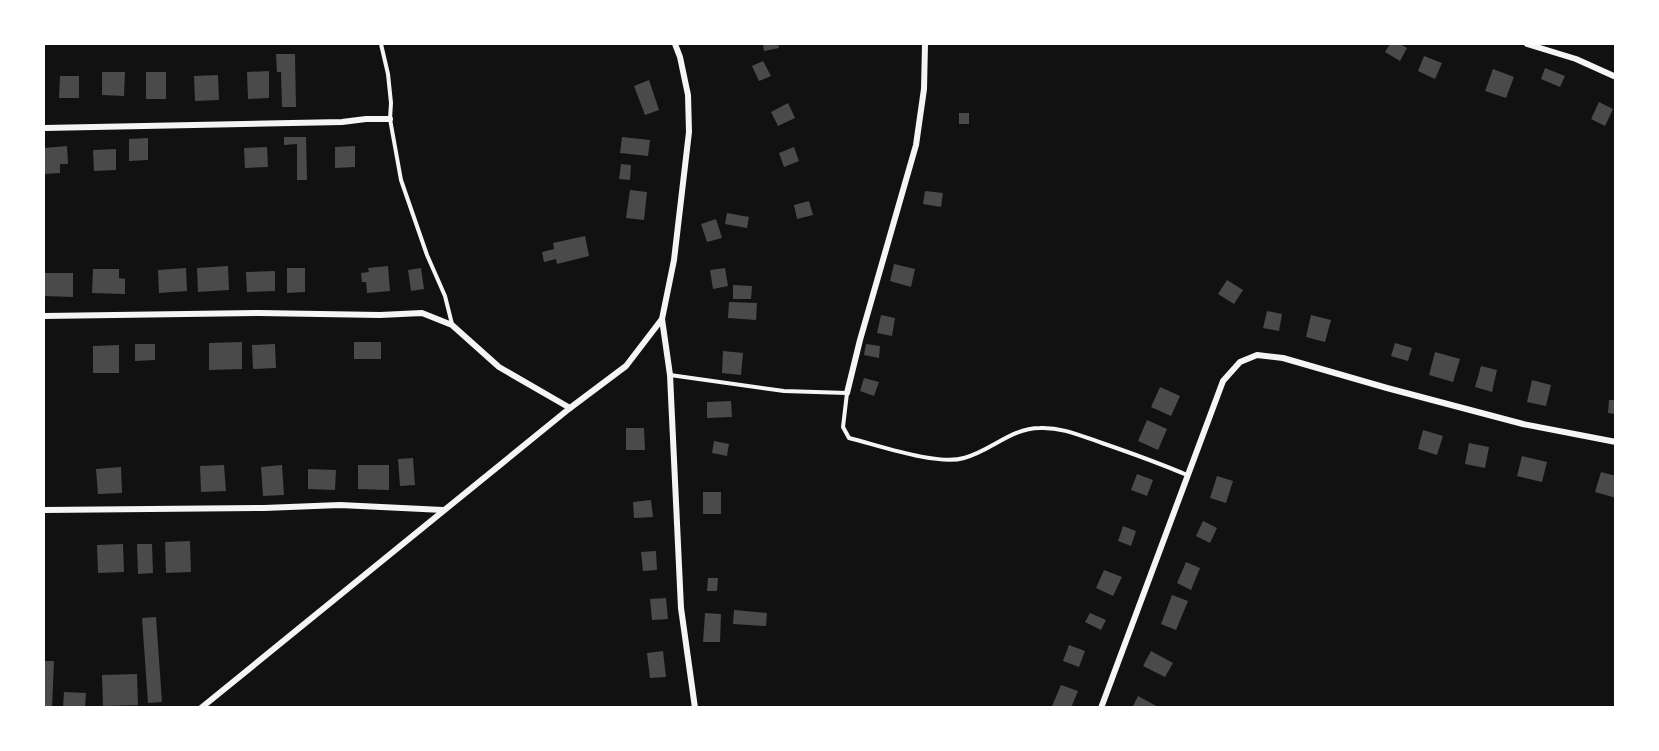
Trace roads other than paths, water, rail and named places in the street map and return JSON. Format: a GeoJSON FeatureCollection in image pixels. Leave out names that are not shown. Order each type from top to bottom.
{"type":"FeatureCollection","features":[{"type":"Feature","properties":{"kind":"street"},"geometry":{"type":"LineString","coordinates":[[675,44],[688,95],[689,132],[674,260],[662,319],[670,375],[681,608],[695,708]]}},
{"type":"Feature","properties":{"kind":"street"},"geometry":{"type":"LineString","coordinates":[[848,393],[860,340],[916,145],[924,89],[925,44]]}},
{"type":"Feature","properties":{"kind":"street"},"geometry":{"type":"LineString","coordinates":[[1527,44],[1576,59],[1616,77]]}},
{"type":"Feature","properties":{"kind":"street"},"geometry":{"type":"LineString","coordinates":[[44,128],[390,119]]}},
{"type":"Feature","properties":{"kind":"street"},"geometry":{"type":"LineString","coordinates":[[44,316],[422,313],[452,325],[499,368],[570,408]]}},
{"type":"Feature","properties":{"kind":"street"},"geometry":{"type":"LineString","coordinates":[[201,708],[570,408],[626,366],[662,319]]}},
{"type":"Feature","properties":{"kind":"street"},"geometry":{"type":"LineString","coordinates":[[1101,707],[1223,381],[1240,363],[1257,355],[1283,358],[1523,424],[1616,442]]}},
{"type":"Feature","properties":{"kind":"street"},"geometry":{"type":"LineString","coordinates":[[44,510],[340,505],[444,510]]}},
{"type":"Feature","properties":{"kind":"lane"},"geometry":{"type":"LineString","coordinates":[[381,44],[388,74],[390,119],[401,180],[427,255],[445,296],[452,325]]}},
{"type":"Feature","properties":{"kind":"lane"},"geometry":{"type":"LineString","coordinates":[[670,375],[784,392],[848,393],[843,427],[849,438],[944,461],[964,458],[985,450],[1019,431],[1038,428],[1062,429],[1149,459],[1187,476]]}}]}
